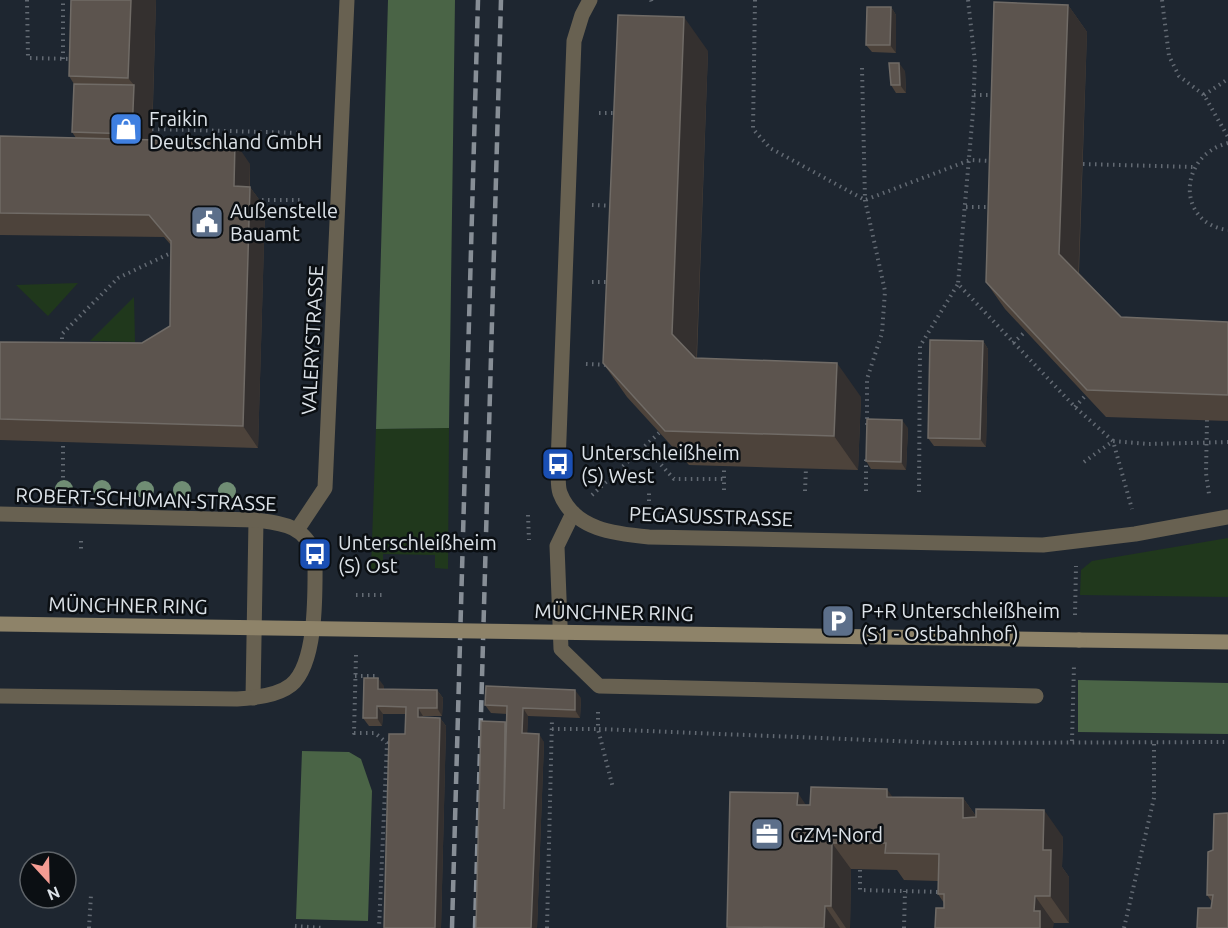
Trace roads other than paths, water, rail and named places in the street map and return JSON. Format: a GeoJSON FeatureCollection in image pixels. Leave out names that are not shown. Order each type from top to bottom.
{"type":"FeatureCollection","features":[{"type":"Feature","properties":{"kind":"main road","name":"MÜNCHNER RING"},"geometry":{"type":"LineString","coordinates":[[0,624],[1228,642]]}},
{"type":"Feature","properties":{"kind":"street","name":"VALERYSTRASSE"},"geometry":{"type":"LineString","coordinates":[[297,530],[325,488],[347,0]]}},
{"type":"Feature","properties":{"kind":"street"},"geometry":{"type":"LineString","coordinates":[[590,0],[582,15],[574,41],[564,280],[559,492],[573,513],[557,546],[561,649],[598,686],[1036,696]]}},
{"type":"Feature","properties":{"kind":"street","name":"PEGASUSSTRASSE"},"geometry":{"type":"LineString","coordinates":[[573,513],[604,532],[649,537],[1043,544],[1135,534],[1220,519]]}},
{"type":"Feature","properties":{"kind":"street","name":"ROBERT-SCHUMAN-STRASSE"},"geometry":{"type":"LineString","coordinates":[[0,514],[256,520],[282,524],[297,530],[309,540],[315,554],[309,656],[291,685],[276,693],[253,698],[0,696]]}},
{"type":"Feature","properties":{"kind":"street"},"geometry":{"type":"LineString","coordinates":[[253,698],[256,520]]}},
{"type":"Feature","properties":{"kind":"railway"},"geometry":{"type":"LineString","coordinates":[[452,928],[478,0]]}},
{"type":"Feature","properties":{"kind":"railway"},"geometry":{"type":"LineString","coordinates":[[475,928],[501,0]]}},
{"type":"Feature","properties":{"kind":"place","name":"Fraikin Deutschland GmbH"},"geometry":{"type":"Point","coordinates":[126,129]}},
{"type":"Feature","properties":{"kind":"place","name":"Außenstelle Bauamt"},"geometry":{"type":"Point","coordinates":[207,222]}},
{"type":"Feature","properties":{"kind":"place","name":"Unterschleißheim (S) West"},"geometry":{"type":"Point","coordinates":[558,464]}},
{"type":"Feature","properties":{"kind":"place","name":"Unterschleißheim (S) Ost"},"geometry":{"type":"Point","coordinates":[315,554]}},
{"type":"Feature","properties":{"kind":"place","name":"P+R Unterschleißheim (S1 - Ostbahnhof)"},"geometry":{"type":"Point","coordinates":[838,621]}},
{"type":"Feature","properties":{"kind":"place","name":"GZM-Nord"},"geometry":{"type":"Point","coordinates":[767,834]}}]}
